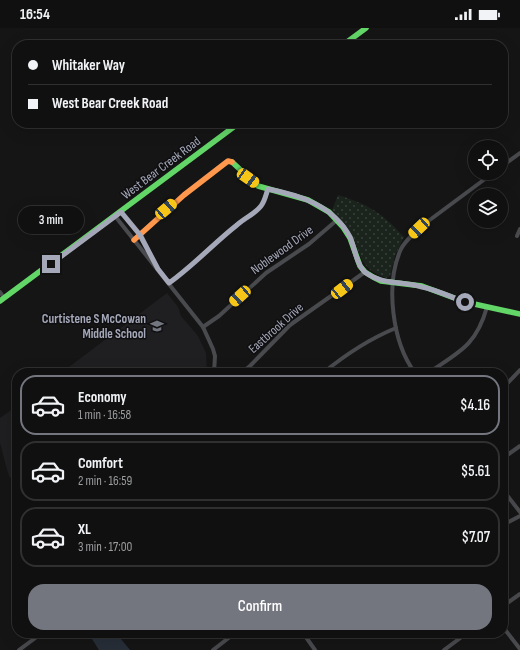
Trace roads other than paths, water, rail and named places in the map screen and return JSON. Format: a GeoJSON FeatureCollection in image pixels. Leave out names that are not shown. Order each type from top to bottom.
{"type":"FeatureCollection","features":[{"type":"Feature","properties":{"kind":"street"},"geometry":{"type":"LineString","coordinates":[[350,40],[366,28]]}},
{"type":"Feature","properties":{"kind":"street","name":"West Bear Creek Road"},"geometry":{"type":"LineString","coordinates":[[2,300],[232,128]]}},
{"type":"Feature","properties":{"kind":"street"},"geometry":{"type":"LineString","coordinates":[[508,162],[520,153]]}},
{"type":"Feature","properties":{"kind":"street"},"geometry":{"type":"LineString","coordinates":[[134,240],[184,194],[228,161],[231,161],[258,186],[308,200],[329,212],[350,238],[360,266],[365,272],[381,281],[422,286],[465,302],[520,314]]}},
{"type":"Feature","properties":{"kind":"street"},"geometry":{"type":"LineString","coordinates":[[412,368],[405,354],[396,328],[393,307],[392,283],[402,249],[409,238],[419,228],[484,180]]}},
{"type":"Feature","properties":{"kind":"street"},"geometry":{"type":"LineString","coordinates":[[169,283],[241,221],[254,213],[261,206],[268,189]]}},
{"type":"Feature","properties":{"kind":"street"},"geometry":{"type":"LineString","coordinates":[[121,212],[140,235],[158,269]]}},
{"type":"Feature","properties":{"kind":"street"},"geometry":{"type":"LineString","coordinates":[[115,216],[203,327],[215,356],[214,368]]}},
{"type":"Feature","properties":{"kind":"street","name":"Noblewood Drive"},"geometry":{"type":"LineString","coordinates":[[203,327],[220,316],[266,273],[309,244],[337,220]]}},
{"type":"Feature","properties":{"kind":"street"},"geometry":{"type":"LineString","coordinates":[[517,236],[520,229]]}},
{"type":"Feature","properties":{"kind":"street","name":"Eastbrook Drive"},"geometry":{"type":"LineString","coordinates":[[247,368],[290,325],[365,272]]}},
{"type":"Feature","properties":{"kind":"street"},"geometry":{"type":"LineString","coordinates":[[0,292],[2,300]]}},
{"type":"Feature","properties":{"kind":"street"},"geometry":{"type":"LineString","coordinates":[[435,368],[470,344],[480,327],[487,307]]}},
{"type":"Feature","properties":{"kind":"street"},"geometry":{"type":"LineString","coordinates":[[330,368],[356,348],[381,334],[396,328]]}},
{"type":"Feature","properties":{"kind":"street"},"geometry":{"type":"LineString","coordinates":[[508,383],[520,370]]}},
{"type":"Feature","properties":{"kind":"street"},"geometry":{"type":"LineString","coordinates":[[508,454],[520,446]]}},
{"type":"Feature","properties":{"kind":"street"},"geometry":{"type":"LineString","coordinates":[[508,496],[520,512]]}},
{"type":"Feature","properties":{"kind":"street"},"geometry":{"type":"LineString","coordinates":[[508,523],[520,516]]}},
{"type":"Feature","properties":{"kind":"street"},"geometry":{"type":"LineString","coordinates":[[508,602],[520,594]]}},
{"type":"Feature","properties":{"kind":"street"},"geometry":{"type":"LineString","coordinates":[[508,633],[520,649]]}},
{"type":"Feature","properties":{"kind":"street"},"geometry":{"type":"LineString","coordinates":[[19,650],[35,638]]}},
{"type":"Feature","properties":{"kind":"street"},"geometry":{"type":"LineString","coordinates":[[213,650],[229,638]]}},
{"type":"Feature","properties":{"kind":"street"},"geometry":{"type":"LineString","coordinates":[[306,638],[315,650]]}},
{"type":"Feature","properties":{"kind":"street"},"geometry":{"type":"LineString","coordinates":[[444,650],[460,638]]}},
{"type":"Feature","properties":{"kind":"place","name":"Curtistene S McCowan Middle School"},"geometry":{"type":"Point","coordinates":[157,326]}}]}
